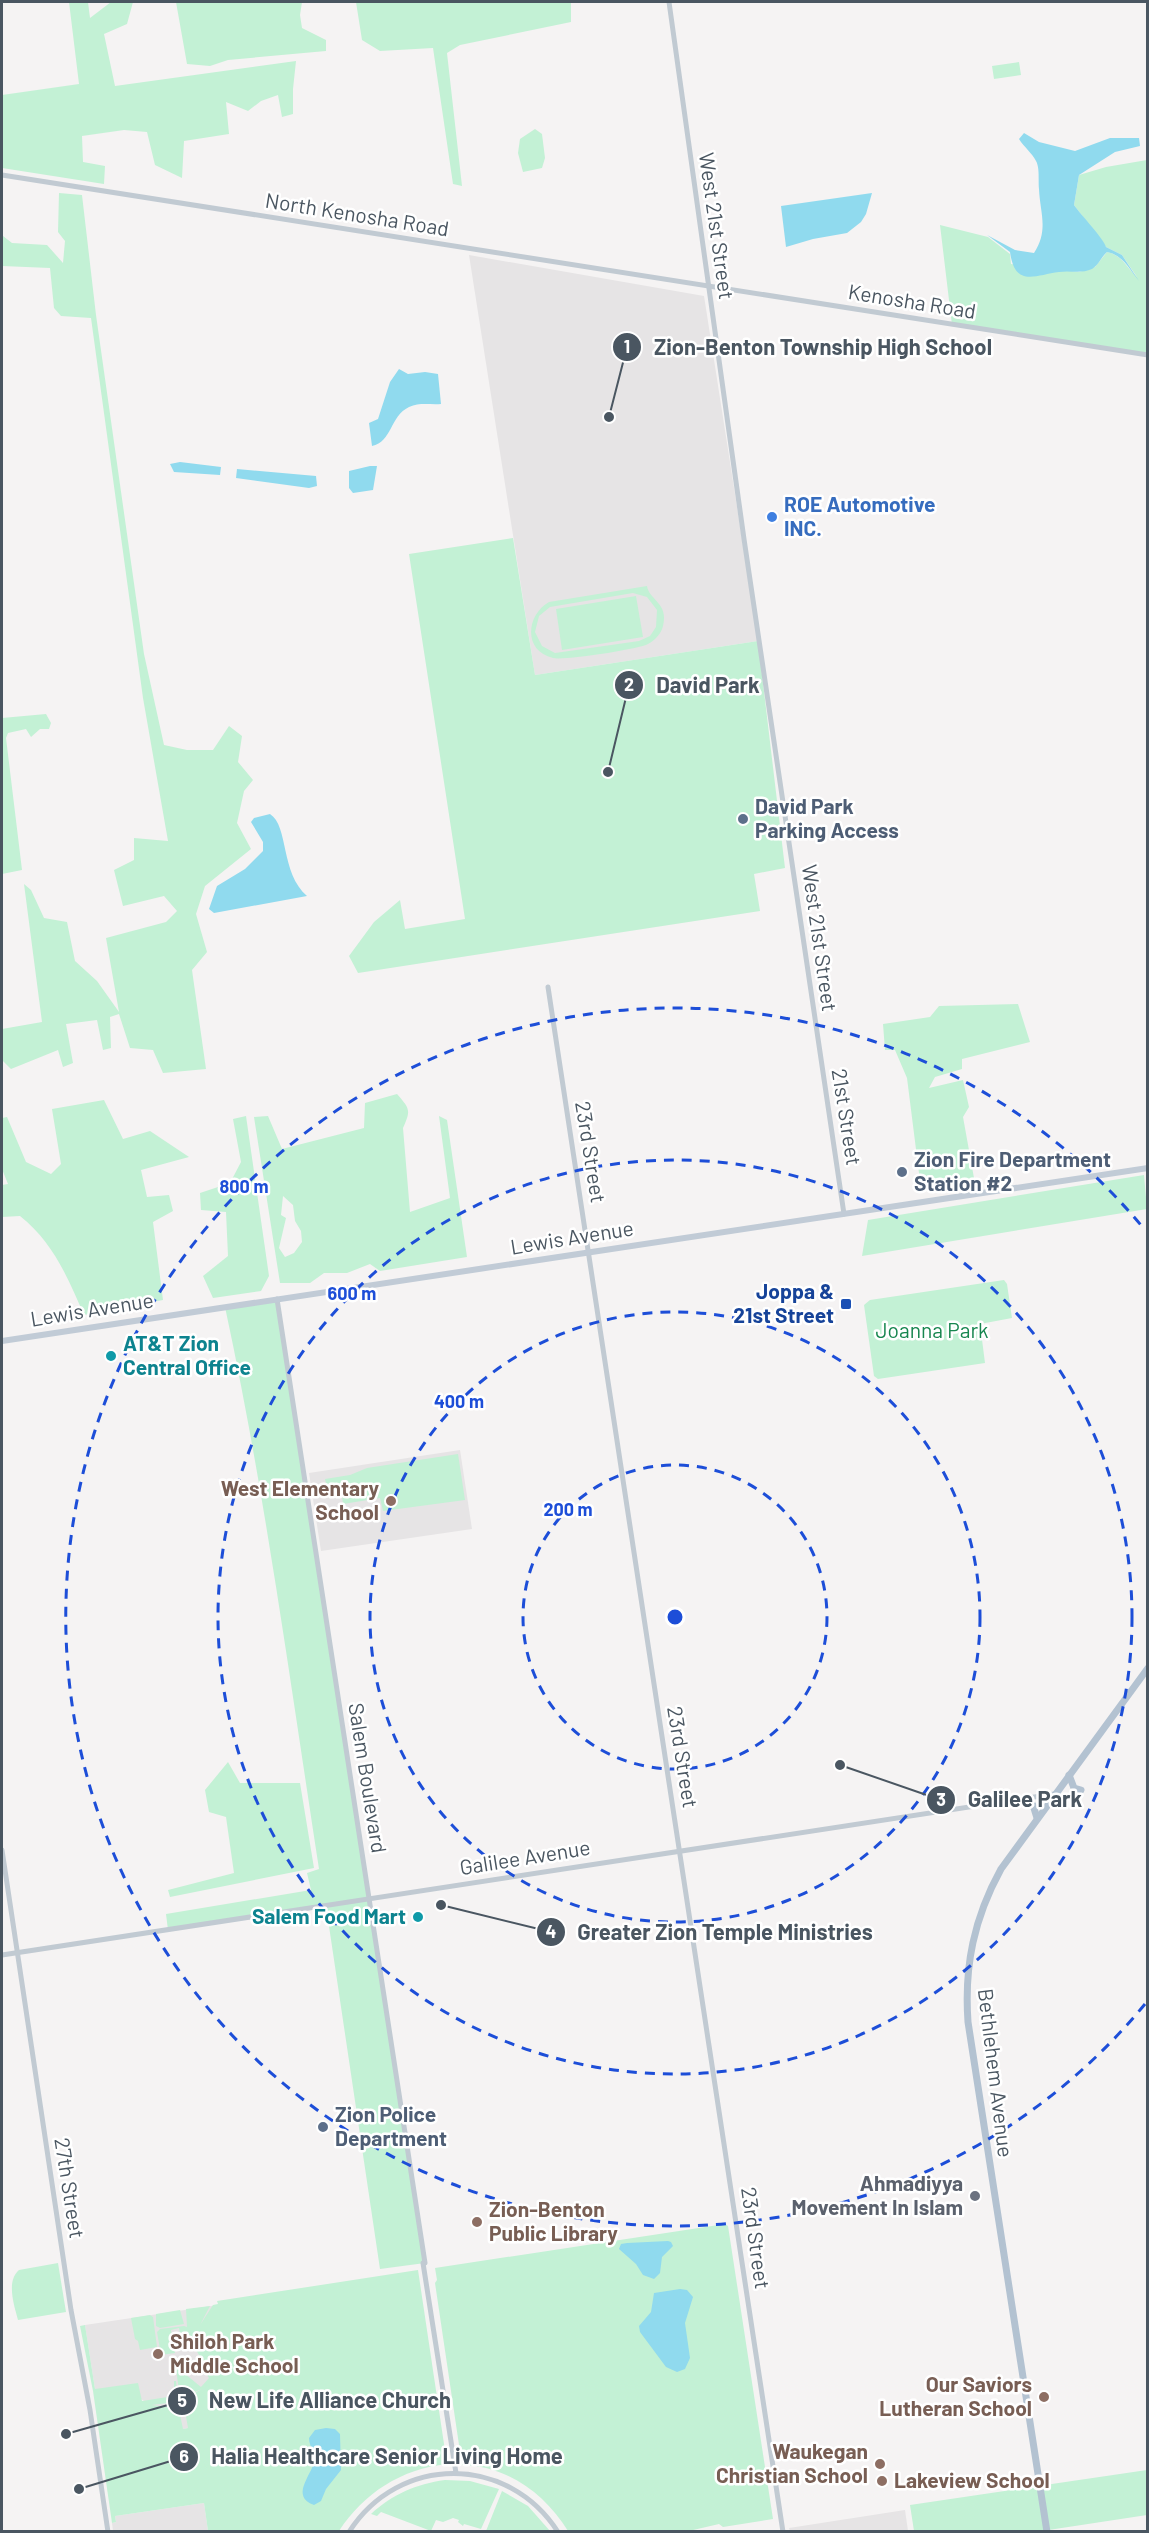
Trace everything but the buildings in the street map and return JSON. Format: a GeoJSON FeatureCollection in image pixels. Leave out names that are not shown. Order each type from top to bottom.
{"type":"FeatureCollection","features":[{"type":"Feature","properties":{"kind":"main road","name":"Lewis Avenue"},"geometry":{"type":"LineString","coordinates":[[2,1341],[1148,1168]]}},
{"type":"Feature","properties":{"kind":"main road","name":"Bethlehem Avenue"},"geometry":{"type":"LineString","coordinates":[[1047,2532],[967,2003],[967,1972],[972,1941],[984,1901],[1001,1869],[1148,1668]]}},
{"type":"Feature","properties":{"kind":"main road"},"geometry":{"type":"LineString","coordinates":[[1069,1775],[1074,1788],[1081,1790]]}},
{"type":"Feature","properties":{"kind":"main road"},"geometry":{"type":"LineString","coordinates":[[1022,1799],[1033,1805],[1037,1818]]}},
{"type":"Feature","properties":{"kind":"street","name":"West 21st Street"},"geometry":{"type":"LineString","coordinates":[[669,2],[815,1025]]}},
{"type":"Feature","properties":{"kind":"street","name":"North Kenosha Road"},"geometry":{"type":"LineString","coordinates":[[2,175],[708,286]]}},
{"type":"Feature","properties":{"kind":"street","name":"Kenosha Road"},"geometry":{"type":"LineString","coordinates":[[708,286],[1148,355]]}},
{"type":"Feature","properties":{"kind":"street","name":"23rd Street"},"geometry":{"type":"LineString","coordinates":[[548,987],[783,2532]]}},
{"type":"Feature","properties":{"kind":"street","name":"21st Street"},"geometry":{"type":"LineString","coordinates":[[815,1025],[844,1214]]}},
{"type":"Feature","properties":{"kind":"street","name":"Salem Boulevard"},"geometry":{"type":"LineString","coordinates":[[277,1299],[456,2473]]}},
{"type":"Feature","properties":{"kind":"street","name":"Galilee Avenue"},"geometry":{"type":"LineString","coordinates":[[2,1955],[1054,1794]]}},
{"type":"Feature","properties":{"kind":"street","name":"27th Street"},"geometry":{"type":"LineString","coordinates":[[2,1850],[68,2290],[108,2532]]}},
{"type":"Feature","properties":{"kind":"street"},"geometry":{"type":"LineString","coordinates":[[349,2532],[370,2506],[398,2486],[423,2477],[456,2473],[487,2478],[516,2490],[541,2510],[558,2532]]}},
{"type":"Feature","properties":{"kind":"shaded area"},"geometry":{"type":"Polygon","coordinates":[[[469,255],[704,296],[758,641],[535,675],[469,255]]]}},
{"type":"Feature","properties":{"kind":"shaded area","name":"West Elementary School"},"geometry":{"type":"Polygon","coordinates":[[[460,1450],[472,1529],[321,1551],[309,1473],[460,1450]]]}},
{"type":"Feature","properties":{"kind":"shaded area","name":"Shiloh Park Middle School"},"geometry":{"type":"Polygon","coordinates":[[[218,2305],[231,2389],[188,2428],[183,2429],[168,2421],[165,2406],[152,2406],[141,2399],[95,2389],[85,2325],[218,2305]]]}},
{"type":"Feature","properties":{"kind":"shaded area"},"geometry":{"type":"Polygon","coordinates":[[[204,2503],[208,2531],[113,2531],[112,2523],[116,2522],[115,2516],[204,2503]]]}},
{"type":"Feature","properties":{"kind":"shaded area"},"geometry":{"type":"Polygon","coordinates":[[[905,2510],[908,2531],[790,2531],[789,2528],[905,2510]]]}},
{"type":"Feature","properties":{"kind":"green space"},"geometry":{"type":"Polygon","coordinates":[[[69,2],[88,2],[90,18],[111,2],[133,2],[127,24],[104,34],[115,86],[296,61],[293,114],[282,117],[278,95],[261,101],[248,111],[226,102],[229,134],[184,141],[182,178],[155,165],[147,132],[124,130],[82,136],[83,162],[105,166],[104,184],[2,168],[2,95],[79,84],[69,2]]]}},
{"type":"Feature","properties":{"kind":"green space"},"geometry":{"type":"Polygon","coordinates":[[[176,2],[302,2],[300,15],[302,28],[326,40],[326,51],[228,60],[210,66],[187,64],[176,2]]]}},
{"type":"Feature","properties":{"kind":"green space"},"geometry":{"type":"Polygon","coordinates":[[[356,2],[571,2],[571,22],[460,45],[447,53],[462,186],[453,184],[433,48],[380,51],[362,40],[356,2]]]}},
{"type":"Feature","properties":{"kind":"green space"},"geometry":{"type":"Polygon","coordinates":[[[1019,62],[1021,75],[994,79],[992,66],[1019,62]]]}},
{"type":"Feature","properties":{"kind":"green space"},"geometry":{"type":"Polygon","coordinates":[[[535,129],[542,134],[545,158],[542,168],[523,172],[518,153],[520,139],[535,129]]]}},
{"type":"Feature","properties":{"kind":"green space"},"geometry":{"type":"Polygon","coordinates":[[[1147,160],[1147,356],[952,325],[940,225],[988,237],[1010,254],[1011,264],[1079,272],[1095,267],[1107,252],[1120,259],[1137,277],[1122,255],[1106,247],[1074,205],[1079,175],[1106,167],[1147,160]]]}},
{"type":"Feature","properties":{"kind":"green space"},"geometry":{"type":"Polygon","coordinates":[[[59,193],[82,195],[96,315],[144,654],[164,745],[187,750],[213,750],[229,726],[242,736],[238,762],[253,780],[244,791],[237,823],[251,849],[205,886],[196,914],[207,952],[192,970],[206,1069],[163,1073],[153,1050],[130,1048],[119,1014],[110,1017],[111,1048],[103,1050],[97,1020],[66,1024],[73,1063],[63,1067],[58,1050],[11,1069],[2,1060],[2,1029],[42,1022],[24,884],[31,890],[44,918],[67,922],[75,961],[97,981],[119,1012],[106,938],[166,922],[177,911],[164,896],[123,906],[114,870],[134,860],[134,838],[168,841],[143,698],[91,318],[61,316],[54,308],[50,268],[2,266],[3,236],[12,243],[47,245],[63,263],[65,241],[58,232],[59,193]]]}},
{"type":"Feature","properties":{"kind":"green space"},"geometry":{"type":"Polygon","coordinates":[[[513,538],[535,675],[758,641],[785,868],[754,874],[760,911],[358,973],[349,956],[374,922],[400,900],[405,929],[465,919],[409,554],[513,538]]]}},
{"type":"Feature","properties":{"kind":"green space"},"geometry":{"type":"Polygon","coordinates":[[[647,586],[663,612],[663,626],[655,639],[642,646],[585,656],[553,658],[536,648],[531,632],[536,615],[549,602],[647,586]],[[633,593],[550,607],[539,616],[535,632],[542,646],[555,653],[639,641],[650,636],[656,627],[657,610],[647,597],[633,593]]]}},
{"type":"Feature","properties":{"kind":"green space"},"geometry":{"type":"Polygon","coordinates":[[[636,596],[643,637],[562,650],[556,609],[636,596]]]}},
{"type":"Feature","properties":{"kind":"green space"},"geometry":{"type":"Polygon","coordinates":[[[46,714],[51,723],[49,729],[40,729],[31,737],[26,729],[8,733],[6,738],[22,870],[2,874],[2,718],[46,714]]]}},
{"type":"Feature","properties":{"kind":"green space"},"geometry":{"type":"Polygon","coordinates":[[[1018,1004],[1030,1042],[962,1059],[962,1069],[935,1077],[929,1088],[963,1080],[969,1107],[963,1117],[974,1178],[932,1185],[920,1181],[907,1078],[895,1050],[885,1050],[883,1024],[930,1017],[939,1006],[1018,1004]]]}},
{"type":"Feature","properties":{"kind":"green space"},"geometry":{"type":"Polygon","coordinates":[[[397,1094],[407,1107],[408,1113],[403,1128],[410,1212],[450,1198],[439,1116],[447,1120],[467,1257],[380,1271],[370,1264],[347,1273],[324,1273],[310,1283],[280,1283],[254,1117],[268,1116],[282,1149],[364,1128],[365,1103],[397,1094]],[[283,1196],[281,1215],[286,1218],[279,1248],[285,1257],[294,1253],[302,1242],[301,1231],[295,1221],[293,1205],[283,1196]]]}},
{"type":"Feature","properties":{"kind":"green space"},"geometry":{"type":"Polygon","coordinates":[[[104,1100],[123,1139],[150,1131],[189,1157],[141,1170],[147,1197],[169,1195],[173,1211],[153,1222],[163,1300],[84,1315],[58,1261],[42,1237],[20,1216],[2,1217],[2,1185],[8,1184],[2,1169],[2,1118],[7,1117],[26,1162],[51,1174],[61,1164],[52,1109],[104,1100]]]}},
{"type":"Feature","properties":{"kind":"green space"},"geometry":{"type":"Polygon","coordinates":[[[246,1116],[269,1276],[261,1291],[213,1298],[203,1276],[228,1256],[226,1212],[201,1210],[200,1193],[230,1183],[241,1162],[233,1119],[246,1116]]]}},
{"type":"Feature","properties":{"kind":"green space"},"geometry":{"type":"Polygon","coordinates":[[[1144,1175],[1147,1209],[862,1256],[868,1220],[1144,1175]]]}},
{"type":"Feature","properties":{"kind":"green space","name":"Joanna Park"},"geometry":{"type":"Polygon","coordinates":[[[1004,1280],[1007,1284],[1012,1318],[980,1324],[985,1363],[878,1379],[874,1376],[864,1305],[870,1300],[1004,1280]]]}},
{"type":"Feature","properties":{"kind":"green space"},"geometry":{"type":"Polygon","coordinates":[[[277,1299],[425,2263],[380,2269],[326,1906],[168,1930],[166,1914],[311,1890],[307,1873],[319,1869],[265,1517],[225,1307],[277,1299]]]}},
{"type":"Feature","properties":{"kind":"green space"},"geometry":{"type":"Polygon","coordinates":[[[458,1454],[465,1500],[383,1511],[380,1498],[343,1504],[342,1496],[330,1497],[329,1489],[339,1486],[327,1488],[325,1479],[350,1475],[367,1468],[458,1454]]]}},
{"type":"Feature","properties":{"kind":"green space"},"geometry":{"type":"Polygon","coordinates":[[[228,1762],[240,1783],[300,1783],[314,1868],[170,1897],[168,1890],[234,1873],[226,1817],[209,1812],[205,1790],[228,1762]]]}},
{"type":"Feature","properties":{"kind":"green space"},"geometry":{"type":"Polygon","coordinates":[[[725,2224],[728,2226],[773,2519],[723,2527],[719,2524],[689,2531],[568,2531],[548,2505],[524,2484],[495,2471],[462,2465],[435,2283],[437,2280],[435,2268],[725,2224]]]}},
{"type":"Feature","properties":{"kind":"green space"},"geometry":{"type":"Polygon","coordinates":[[[58,2263],[66,2312],[18,2320],[12,2294],[15,2275],[19,2270],[58,2263]]]}},
{"type":"Feature","properties":{"kind":"green space"},"geometry":{"type":"Polygon","coordinates":[[[418,2270],[447,2464],[414,2471],[385,2485],[360,2505],[339,2531],[208,2531],[204,2503],[115,2516],[116,2522],[112,2523],[93,2391],[80,2326],[85,2325],[95,2389],[138,2383],[142,2401],[174,2396],[174,2381],[176,2381],[178,2399],[152,2405],[166,2407],[178,2405],[183,2429],[188,2428],[183,2399],[202,2389],[180,2398],[176,2369],[201,2387],[209,2378],[207,2375],[210,2372],[199,2362],[202,2360],[195,2348],[192,2350],[190,2335],[185,2336],[184,2332],[180,2333],[179,2328],[171,2330],[175,2353],[161,2355],[157,2332],[160,2329],[187,2327],[186,2309],[210,2306],[200,2325],[213,2305],[218,2304],[217,2301],[418,2270]]]}},
{"type":"Feature","properties":{"kind":"green space"},"geometry":{"type":"Polygon","coordinates":[[[180,2310],[184,2324],[160,2328],[156,2326],[156,2314],[180,2310]]]}},
{"type":"Feature","properties":{"kind":"green space"},"geometry":{"type":"Polygon","coordinates":[[[150,2315],[153,2317],[157,2347],[140,2350],[138,2341],[135,2339],[131,2318],[150,2315]]]}},
{"type":"Feature","properties":{"kind":"green space"},"geometry":{"type":"Polygon","coordinates":[[[1147,2470],[1147,2515],[1042,2531],[914,2531],[910,2505],[1147,2470]]]}},
{"type":"Feature","properties":{"kind":"green space"},"geometry":{"type":"Polygon","coordinates":[[[445,2480],[470,2481],[499,2489],[481,2529],[464,2524],[463,2526],[458,2522],[459,2520],[453,2518],[443,2522],[436,2520],[431,2531],[381,2512],[377,2516],[371,2514],[405,2491],[445,2480]]]}},
{"type":"Feature","properties":{"kind":"green space"},"geometry":{"type":"Polygon","coordinates":[[[502,2491],[528,2506],[550,2531],[486,2531],[502,2491]]]}},
{"type":"Feature","properties":{"kind":"water"},"geometry":{"type":"Polygon","coordinates":[[[1024,133],[1039,142],[1075,151],[1110,138],[1139,138],[1140,146],[1115,152],[1079,175],[1074,205],[1106,247],[1122,255],[1139,281],[1122,259],[1107,252],[1092,269],[1027,277],[1016,271],[1010,252],[987,235],[1015,250],[1034,253],[1039,245],[1043,221],[1038,167],[1019,139],[1024,133]]]}},
{"type":"Feature","properties":{"kind":"water"},"geometry":{"type":"Polygon","coordinates":[[[872,193],[866,214],[861,222],[847,233],[786,247],[781,206],[872,193]]]}},
{"type":"Feature","properties":{"kind":"water"},"geometry":{"type":"Polygon","coordinates":[[[399,369],[408,374],[425,372],[438,374],[441,404],[421,404],[409,407],[398,416],[384,439],[372,446],[369,423],[378,419],[390,382],[399,369]]]}},
{"type":"Feature","properties":{"kind":"water"},"geometry":{"type":"Polygon","coordinates":[[[180,462],[221,467],[220,475],[174,472],[170,464],[180,462]]]}},
{"type":"Feature","properties":{"kind":"water"},"geometry":{"type":"Polygon","coordinates":[[[377,466],[373,490],[353,493],[349,488],[349,471],[377,466]]]}},
{"type":"Feature","properties":{"kind":"water"},"geometry":{"type":"Polygon","coordinates":[[[237,469],[316,476],[317,486],[309,488],[236,478],[237,469]]]}},
{"type":"Feature","properties":{"kind":"water"},"geometry":{"type":"Polygon","coordinates":[[[270,814],[280,829],[292,875],[307,896],[214,913],[209,909],[217,886],[245,869],[263,851],[263,842],[251,822],[254,818],[270,814]]]}},
{"type":"Feature","properties":{"kind":"water"},"geometry":{"type":"Polygon","coordinates":[[[668,2241],[673,2246],[662,2257],[660,2273],[654,2279],[643,2275],[636,2264],[619,2249],[621,2244],[627,2243],[668,2241]]]}},
{"type":"Feature","properties":{"kind":"water"},"geometry":{"type":"Polygon","coordinates":[[[687,2290],[693,2297],[685,2323],[690,2358],[685,2369],[677,2372],[666,2367],[640,2332],[639,2326],[651,2312],[654,2293],[687,2290]]]}},
{"type":"Feature","properties":{"kind":"water"},"geometry":{"type":"Polygon","coordinates":[[[335,2429],[340,2434],[341,2470],[326,2489],[321,2501],[314,2505],[303,2496],[304,2485],[314,2462],[309,2438],[315,2430],[335,2429]]]}},
{"type":"Feature","properties":{"kind":"place","name":"Zion-Benton Township High School"},"geometry":{"type":"Point","coordinates":[609,417]}},
{"type":"Feature","properties":{"kind":"place","name":"ROE Automotive INC."},"geometry":{"type":"Point","coordinates":[772,517]}},
{"type":"Feature","properties":{"kind":"place","name":"David Park"},"geometry":{"type":"Point","coordinates":[608,772]}},
{"type":"Feature","properties":{"kind":"place","name":"David Park Parking Access"},"geometry":{"type":"Point","coordinates":[743,819]}},
{"type":"Feature","properties":{"kind":"place","name":"Zion Fire Department Station #2"},"geometry":{"type":"Point","coordinates":[902,1172]}},
{"type":"Feature","properties":{"kind":"place","name":"Joppa & 21st Street"},"geometry":{"type":"Point","coordinates":[846,1304]}},
{"type":"Feature","properties":{"kind":"place","name":"AT&T Zion Central Office"},"geometry":{"type":"Point","coordinates":[111,1356]}},
{"type":"Feature","properties":{"kind":"place","name":"West Elementary School"},"geometry":{"type":"Point","coordinates":[391,1501]}},
{"type":"Feature","properties":{"kind":"place","name":"Galilee Park"},"geometry":{"type":"Point","coordinates":[840,1765]}},
{"type":"Feature","properties":{"kind":"place","name":"Greater Zion Temple Ministries"},"geometry":{"type":"Point","coordinates":[441,1905]}},
{"type":"Feature","properties":{"kind":"place","name":"Salem Food Mart"},"geometry":{"type":"Point","coordinates":[418,1917]}},
{"type":"Feature","properties":{"kind":"place","name":"Zion Police Department"},"geometry":{"type":"Point","coordinates":[323,2127]}},
{"type":"Feature","properties":{"kind":"place","name":"Ahmadiyya Movement In Islam"},"geometry":{"type":"Point","coordinates":[975,2196]}},
{"type":"Feature","properties":{"kind":"place","name":"Zion-Benton Public Library"},"geometry":{"type":"Point","coordinates":[477,2222]}},
{"type":"Feature","properties":{"kind":"place","name":"Shiloh Park Middle School"},"geometry":{"type":"Point","coordinates":[158,2354]}},
{"type":"Feature","properties":{"kind":"place","name":"Our Saviors Lutheran School"},"geometry":{"type":"Point","coordinates":[1044,2397]}},
{"type":"Feature","properties":{"kind":"place","name":"New Life Alliance Church"},"geometry":{"type":"Point","coordinates":[66,2434]}},
{"type":"Feature","properties":{"kind":"place","name":"Waukegan Christian School"},"geometry":{"type":"Point","coordinates":[880,2464]}},
{"type":"Feature","properties":{"kind":"place","name":"Lakeview School"},"geometry":{"type":"Point","coordinates":[882,2481]}},
{"type":"Feature","properties":{"kind":"place","name":"Halia Healthcare Senior Living Home"},"geometry":{"type":"Point","coordinates":[79,2489]}}]}
